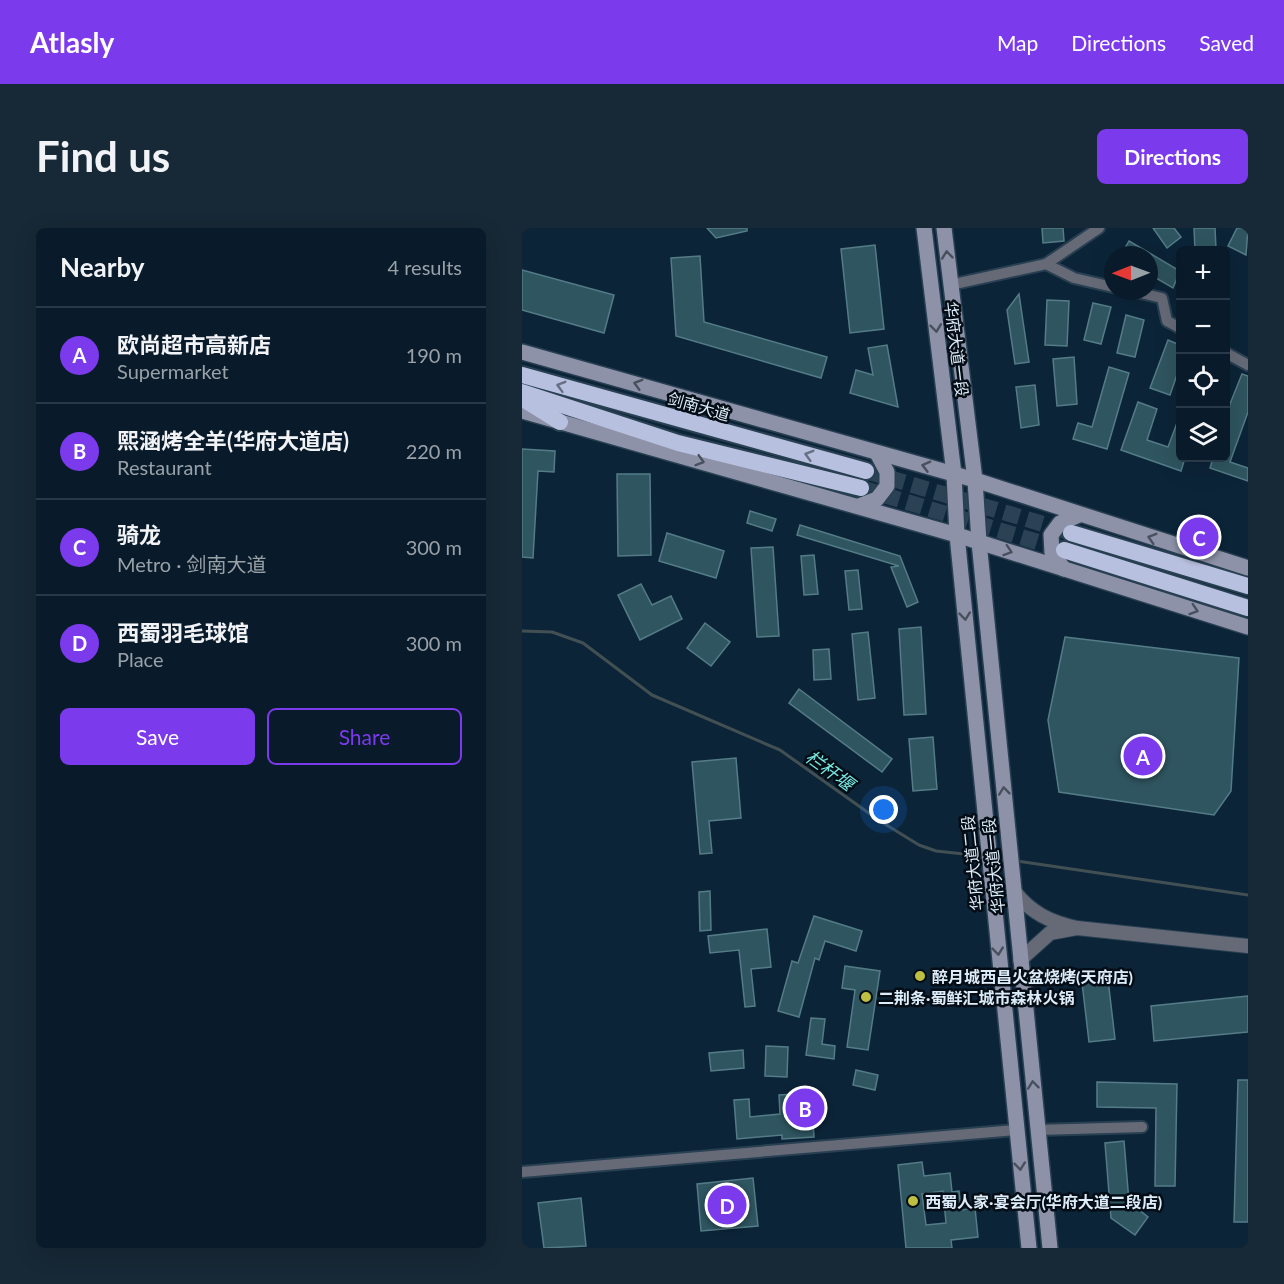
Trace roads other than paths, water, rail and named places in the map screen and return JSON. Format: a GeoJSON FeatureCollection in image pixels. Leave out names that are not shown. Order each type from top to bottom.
{"type":"FeatureCollection","features":[{"type":"Feature","properties":{"kind":"highway","name":"剑南大道"},"geometry":{"type":"LineString","coordinates":[[522,375],[866,471]]}},
{"type":"Feature","properties":{"kind":"highway"},"geometry":{"type":"LineString","coordinates":[[522,392],[678,443],[861,488]]}},
{"type":"Feature","properties":{"kind":"highway"},"geometry":{"type":"LineString","coordinates":[[522,399],[560,422]]}},
{"type":"Feature","properties":{"kind":"highway"},"geometry":{"type":"LineString","coordinates":[[1071,533],[1248,586]]}},
{"type":"Feature","properties":{"kind":"highway"},"geometry":{"type":"LineString","coordinates":[[1064,550],[1248,608]]}},
{"type":"Feature","properties":{"kind":"main road","name":"华府大道一段"},"geometry":{"type":"LineString","coordinates":[[924,228],[954,474]]}},
{"type":"Feature","properties":{"kind":"main road","name":"华府大道一段"},"geometry":{"type":"LineString","coordinates":[[944,228],[975,480],[979,542],[1050,1248]]}},
{"type":"Feature","properties":{"kind":"main road"},"geometry":{"type":"LineString","coordinates":[[522,351],[975,480],[1248,568]]}},
{"type":"Feature","properties":{"kind":"main road"},"geometry":{"type":"LineString","coordinates":[[522,411],[957,535],[1248,627]]}},
{"type":"Feature","properties":{"kind":"main road"},"geometry":{"type":"LineString","coordinates":[[859,506],[877,499],[887,486],[886,472],[877,453]]}},
{"type":"Feature","properties":{"kind":"main road","name":"华府大道二段"},"geometry":{"type":"LineString","coordinates":[[954,474],[957,535],[1029,1248]]}},
{"type":"Feature","properties":{"kind":"main road"},"geometry":{"type":"LineString","coordinates":[[1064,569],[1052,553],[1051,535],[1060,523],[1079,515]]}},
{"type":"Feature","properties":{"kind":"street"},"geometry":{"type":"LineString","coordinates":[[950,285],[1046,264],[1099,228]]}},
{"type":"Feature","properties":{"kind":"street"},"geometry":{"type":"LineString","coordinates":[[1046,264],[1074,278],[1104,285]]}},
{"type":"Feature","properties":{"kind":"street"},"geometry":{"type":"LineString","coordinates":[[1158,296],[1162,297],[1167,321],[1176,326]]}},
{"type":"Feature","properties":{"kind":"street"},"geometry":{"type":"LineString","coordinates":[[1228,354],[1248,365]]}},
{"type":"Feature","properties":{"kind":"street"},"geometry":{"type":"LineString","coordinates":[[1014,891],[1037,913],[1051,922],[1077,928],[1248,946]]}},
{"type":"Feature","properties":{"kind":"street"},"geometry":{"type":"LineString","coordinates":[[1020,960],[1050,933],[1077,928]]}},
{"type":"Feature","properties":{"kind":"street"},"geometry":{"type":"LineString","coordinates":[[1037,1130],[1142,1127]]}},
{"type":"Feature","properties":{"kind":"street"},"geometry":{"type":"LineString","coordinates":[[522,1172],[1016,1130]]}},
{"type":"Feature","properties":{"kind":"waterway","name":"栏杆堰"},"geometry":{"type":"LineString","coordinates":[[522,631],[552,632],[583,643],[652,695],[780,750],[880,821],[919,845],[936,851],[983,856]]}},
{"type":"Feature","properties":{"kind":"waterway","name":"栏杆堰"},"geometry":{"type":"LineString","coordinates":[[993,857],[1007,859]]}},
{"type":"Feature","properties":{"kind":"waterway","name":"栏杆堰"},"geometry":{"type":"LineString","coordinates":[[1017,861],[1248,895]]}},
{"type":"Feature","properties":{"kind":"tunnel"},"geometry":{"type":"LineString","coordinates":[[866,471],[1070,532]]}},
{"type":"Feature","properties":{"kind":"tunnel"},"geometry":{"type":"LineString","coordinates":[[861,488],[1064,550]]}},
{"type":"Feature","properties":{"kind":"place","name":"骑龙"},"geometry":{"type":"Point","coordinates":[1199,537]}},
{"type":"Feature","properties":{"kind":"place","name":"欧尚超市高新店"},"geometry":{"type":"Point","coordinates":[1143,756]}},
{"type":"Feature","properties":{"kind":"place","name":"醉月城西昌火盆烧烤(天府店)"},"geometry":{"type":"Point","coordinates":[920,976]}},
{"type":"Feature","properties":{"kind":"place","name":"二荆条·蜀鲜汇城市森林火锅"},"geometry":{"type":"Point","coordinates":[866,997]}},
{"type":"Feature","properties":{"kind":"place","name":"熙涵烤全羊(华府大道店)"},"geometry":{"type":"Point","coordinates":[805,1108]}},
{"type":"Feature","properties":{"kind":"place","name":"西蜀人家·宴会厅(华府大道二段店)"},"geometry":{"type":"Point","coordinates":[913,1201]}},
{"type":"Feature","properties":{"kind":"place","name":"西蜀羽毛球馆"},"geometry":{"type":"Point","coordinates":[727,1205]}}]}
